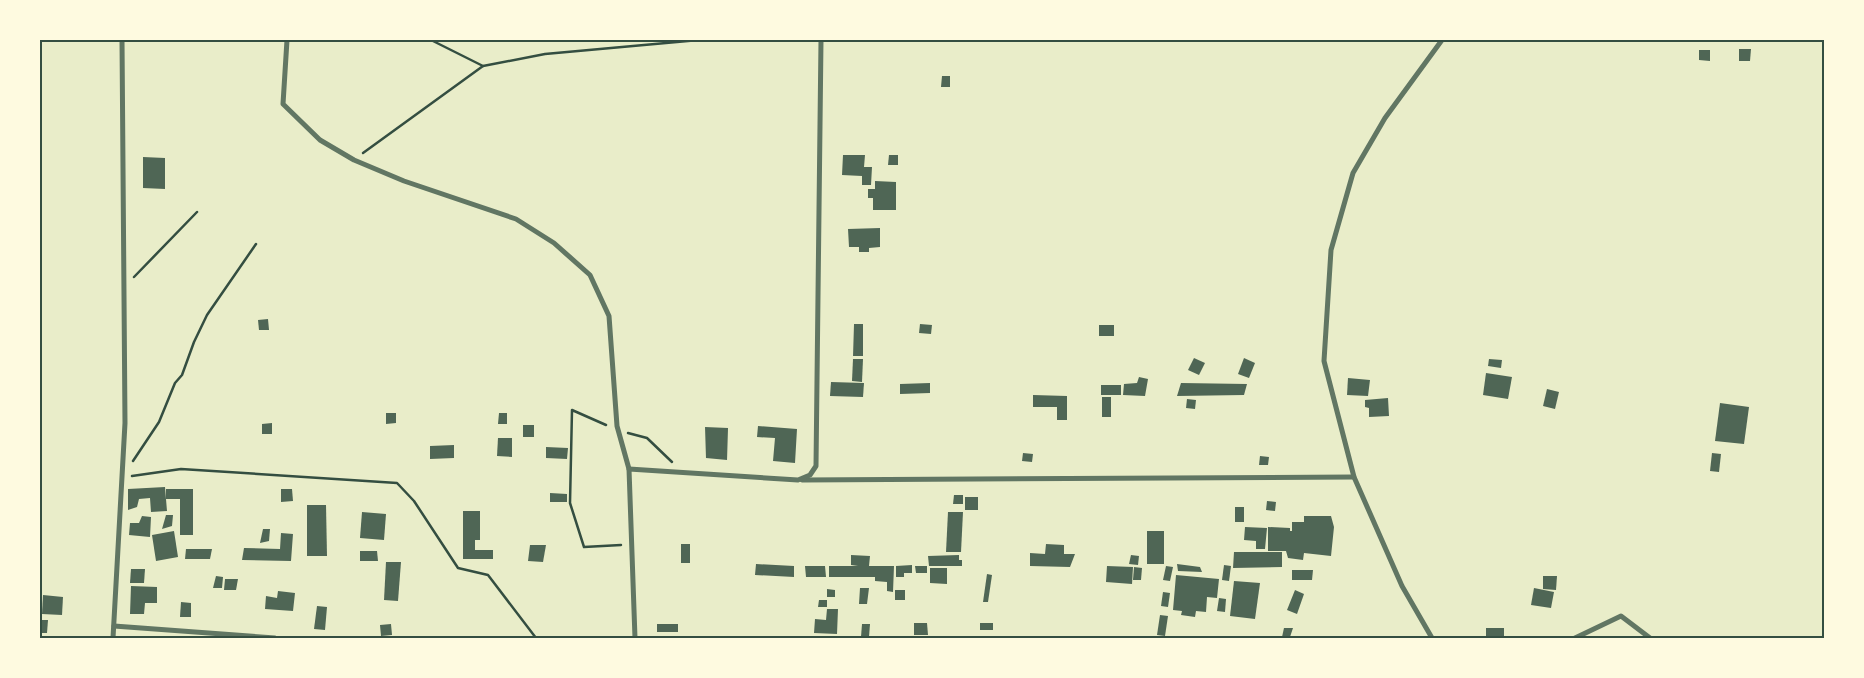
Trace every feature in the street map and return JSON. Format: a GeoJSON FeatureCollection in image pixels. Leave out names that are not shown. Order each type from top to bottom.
{"type":"FeatureCollection","features":[{"type":"Feature","properties":{"kind":"street"},"geometry":{"type":"LineString","coordinates":[[113,638],[125,423],[122,40]]}},
{"type":"Feature","properties":{"kind":"street"},"geometry":{"type":"LineString","coordinates":[[287,40],[282,104],[320,140],[354,160],[404,181],[516,219],[554,243],[590,275],[609,316],[618,430],[629,469],[635,638]]}},
{"type":"Feature","properties":{"kind":"street"},"geometry":{"type":"LineString","coordinates":[[798,480],[810,476],[816,466],[821,40]]}},
{"type":"Feature","properties":{"kind":"street"},"geometry":{"type":"LineString","coordinates":[[1432,638],[1402,586],[1354,477],[1324,360],[1331,250],[1353,173],[1384,118],[1442,40]]}},
{"type":"Feature","properties":{"kind":"street"},"geometry":{"type":"LineString","coordinates":[[629,469],[798,480],[1354,477]]}},
{"type":"Feature","properties":{"kind":"street"},"geometry":{"type":"LineString","coordinates":[[1574,638],[1621,616],[1650,638]]}},
{"type":"Feature","properties":{"kind":"street"},"geometry":{"type":"LineString","coordinates":[[114,626],[275,638]]}},
{"type":"Feature","properties":{"kind":"street"},"geometry":{"type":"LineString","coordinates":[[189,632],[189,638]]}},
{"type":"Feature","properties":{"kind":"path"},"geometry":{"type":"LineString","coordinates":[[431,40],[483,66]]}},
{"type":"Feature","properties":{"kind":"path"},"geometry":{"type":"LineString","coordinates":[[354,160],[483,66],[544,54],[699,40]]}},
{"type":"Feature","properties":{"kind":"path"},"geometry":{"type":"LineString","coordinates":[[124,287],[197,212]]}},
{"type":"Feature","properties":{"kind":"path"},"geometry":{"type":"LineString","coordinates":[[133,461],[159,422],[175,383],[182,375],[194,342],[207,315],[256,244]]}},
{"type":"Feature","properties":{"kind":"path"},"geometry":{"type":"LineString","coordinates":[[633,545],[584,547],[570,503],[572,410],[618,430],[647,438],[684,473]]}},
{"type":"Feature","properties":{"kind":"path"},"geometry":{"type":"LineString","coordinates":[[122,477],[181,469],[397,482],[414,501],[458,568],[488,575],[536,638]]}},
{"type":"Feature","properties":{"kind":"building"},"geometry":{"type":"Polygon","coordinates":[[[1739,49],[1751,49],[1750,61],[1739,61],[1739,49]]]}},
{"type":"Feature","properties":{"kind":"building"},"geometry":{"type":"Polygon","coordinates":[[[1699,50],[1710,50],[1710,61],[1699,60],[1699,50]]]}},
{"type":"Feature","properties":{"kind":"building"},"geometry":{"type":"Polygon","coordinates":[[[942,76],[950,76],[950,87],[941,87],[942,76]]]}},
{"type":"Feature","properties":{"kind":"building"},"geometry":{"type":"Polygon","coordinates":[[[843,155],[865,155],[864,167],[872,167],[871,185],[862,185],[862,176],[842,175],[843,155]]]}},
{"type":"Feature","properties":{"kind":"building"},"geometry":{"type":"Polygon","coordinates":[[[889,155],[898,155],[898,165],[888,165],[889,155]]]}},
{"type":"Feature","properties":{"kind":"building"},"geometry":{"type":"Polygon","coordinates":[[[143,157],[165,158],[165,189],[143,188],[143,157]]]}},
{"type":"Feature","properties":{"kind":"building"},"geometry":{"type":"Polygon","coordinates":[[[875,181],[896,182],[896,210],[873,210],[873,198],[868,198],[868,189],[875,189],[875,181]]]}},
{"type":"Feature","properties":{"kind":"building"},"geometry":{"type":"Polygon","coordinates":[[[880,228],[880,247],[869,248],[869,252],[859,252],[859,247],[849,247],[848,229],[880,228]]]}},
{"type":"Feature","properties":{"kind":"building"},"geometry":{"type":"Polygon","coordinates":[[[268,319],[269,330],[259,330],[258,320],[268,319]]]}},
{"type":"Feature","properties":{"kind":"building"},"geometry":{"type":"Polygon","coordinates":[[[854,324],[863,324],[863,356],[853,356],[854,324]]]}},
{"type":"Feature","properties":{"kind":"building"},"geometry":{"type":"Polygon","coordinates":[[[920,324],[932,325],[931,334],[919,333],[920,324]]]}},
{"type":"Feature","properties":{"kind":"building"},"geometry":{"type":"Polygon","coordinates":[[[1099,325],[1114,325],[1114,336],[1099,336],[1099,325]]]}},
{"type":"Feature","properties":{"kind":"building"},"geometry":{"type":"Polygon","coordinates":[[[1194,358],[1205,363],[1199,375],[1188,370],[1194,358]]]}},
{"type":"Feature","properties":{"kind":"building"},"geometry":{"type":"Polygon","coordinates":[[[1244,358],[1255,363],[1249,378],[1238,374],[1244,358]]]}},
{"type":"Feature","properties":{"kind":"building"},"geometry":{"type":"Polygon","coordinates":[[[853,359],[863,359],[862,382],[852,381],[853,359]]]}},
{"type":"Feature","properties":{"kind":"building"},"geometry":{"type":"Polygon","coordinates":[[[1489,359],[1502,360],[1501,368],[1488,366],[1489,359]]]}},
{"type":"Feature","properties":{"kind":"building"},"geometry":{"type":"Polygon","coordinates":[[[1486,373],[1512,377],[1508,399],[1483,395],[1486,373]]]}},
{"type":"Feature","properties":{"kind":"building"},"geometry":{"type":"Polygon","coordinates":[[[1139,377],[1148,379],[1145,396],[1123,395],[1124,384],[1137,383],[1139,377]]]}},
{"type":"Feature","properties":{"kind":"building"},"geometry":{"type":"Polygon","coordinates":[[[1348,378],[1370,380],[1368,396],[1347,395],[1348,378]]]}},
{"type":"Feature","properties":{"kind":"building"},"geometry":{"type":"Polygon","coordinates":[[[831,382],[864,383],[863,397],[830,396],[831,382]]]}},
{"type":"Feature","properties":{"kind":"building"},"geometry":{"type":"Polygon","coordinates":[[[930,383],[930,393],[900,394],[900,384],[930,383]]]}},
{"type":"Feature","properties":{"kind":"building"},"geometry":{"type":"Polygon","coordinates":[[[1181,383],[1247,384],[1244,395],[1177,396],[1181,383]]]}},
{"type":"Feature","properties":{"kind":"building"},"geometry":{"type":"Polygon","coordinates":[[[1101,385],[1121,385],[1121,395],[1101,395],[1101,385]]]}},
{"type":"Feature","properties":{"kind":"building"},"geometry":{"type":"Polygon","coordinates":[[[1547,389],[1559,392],[1555,409],[1543,406],[1547,389]]]}},
{"type":"Feature","properties":{"kind":"building"},"geometry":{"type":"Polygon","coordinates":[[[1033,395],[1067,396],[1067,420],[1057,420],[1057,407],[1033,407],[1033,395]]]}},
{"type":"Feature","properties":{"kind":"building"},"geometry":{"type":"Polygon","coordinates":[[[1102,397],[1111,397],[1111,417],[1102,417],[1102,397]]]}},
{"type":"Feature","properties":{"kind":"building"},"geometry":{"type":"Polygon","coordinates":[[[1388,398],[1389,416],[1369,417],[1369,408],[1365,407],[1365,400],[1388,398]]]}},
{"type":"Feature","properties":{"kind":"building"},"geometry":{"type":"Polygon","coordinates":[[[1187,399],[1196,400],[1195,409],[1186,408],[1187,399]]]}},
{"type":"Feature","properties":{"kind":"building"},"geometry":{"type":"Polygon","coordinates":[[[1720,403],[1749,407],[1744,444],[1715,441],[1720,403]]]}},
{"type":"Feature","properties":{"kind":"building"},"geometry":{"type":"Polygon","coordinates":[[[386,413],[396,413],[396,423],[386,424],[386,413]]]}},
{"type":"Feature","properties":{"kind":"building"},"geometry":{"type":"Polygon","coordinates":[[[499,413],[507,413],[507,424],[498,424],[499,413]]]}},
{"type":"Feature","properties":{"kind":"building"},"geometry":{"type":"Polygon","coordinates":[[[272,423],[272,434],[262,434],[262,424],[272,423]]]}},
{"type":"Feature","properties":{"kind":"building"},"geometry":{"type":"Polygon","coordinates":[[[523,425],[534,425],[534,437],[523,437],[523,425]]]}},
{"type":"Feature","properties":{"kind":"building"},"geometry":{"type":"Polygon","coordinates":[[[758,426],[797,429],[795,463],[773,461],[775,438],[757,437],[758,426]]]}},
{"type":"Feature","properties":{"kind":"building"},"geometry":{"type":"Polygon","coordinates":[[[705,427],[728,428],[727,460],[706,458],[705,427]]]}},
{"type":"Feature","properties":{"kind":"building"},"geometry":{"type":"Polygon","coordinates":[[[498,438],[512,438],[512,457],[497,456],[498,438]]]}},
{"type":"Feature","properties":{"kind":"building"},"geometry":{"type":"Polygon","coordinates":[[[454,445],[454,458],[430,459],[430,446],[454,445]]]}},
{"type":"Feature","properties":{"kind":"building"},"geometry":{"type":"Polygon","coordinates":[[[546,447],[568,448],[567,459],[546,458],[546,447]]]}},
{"type":"Feature","properties":{"kind":"building"},"geometry":{"type":"Polygon","coordinates":[[[1023,453],[1033,454],[1032,462],[1022,461],[1023,453]]]}},
{"type":"Feature","properties":{"kind":"building"},"geometry":{"type":"Polygon","coordinates":[[[1712,453],[1721,454],[1719,472],[1710,471],[1712,453]]]}},
{"type":"Feature","properties":{"kind":"building"},"geometry":{"type":"Polygon","coordinates":[[[1260,456],[1269,457],[1268,465],[1259,465],[1260,456]]]}},
{"type":"Feature","properties":{"kind":"building"},"geometry":{"type":"Polygon","coordinates":[[[165,487],[167,511],[151,512],[150,498],[139,499],[137,507],[128,510],[128,489],[165,487]]]}},
{"type":"Feature","properties":{"kind":"building"},"geometry":{"type":"Polygon","coordinates":[[[166,489],[193,489],[193,535],[180,535],[180,499],[166,499],[166,489]]]}},
{"type":"Feature","properties":{"kind":"building"},"geometry":{"type":"Polygon","coordinates":[[[281,489],[292,489],[293,501],[281,502],[281,489]]]}},
{"type":"Feature","properties":{"kind":"building"},"geometry":{"type":"Polygon","coordinates":[[[550,493],[567,494],[567,502],[550,502],[550,493]]]}},
{"type":"Feature","properties":{"kind":"building"},"geometry":{"type":"Polygon","coordinates":[[[954,495],[963,495],[963,504],[953,504],[954,495]]]}},
{"type":"Feature","properties":{"kind":"building"},"geometry":{"type":"Polygon","coordinates":[[[965,497],[978,497],[978,510],[965,510],[965,497]]]}},
{"type":"Feature","properties":{"kind":"building"},"geometry":{"type":"Polygon","coordinates":[[[1267,501],[1276,502],[1275,511],[1266,510],[1267,501]]]}},
{"type":"Feature","properties":{"kind":"building"},"geometry":{"type":"Polygon","coordinates":[[[307,505],[326,505],[327,556],[307,556],[307,505]]]}},
{"type":"Feature","properties":{"kind":"building"},"geometry":{"type":"Polygon","coordinates":[[[1235,507],[1244,507],[1244,522],[1235,522],[1235,507]]]}},
{"type":"Feature","properties":{"kind":"building"},"geometry":{"type":"Polygon","coordinates":[[[463,511],[480,511],[480,540],[475,540],[475,550],[493,550],[493,559],[463,559],[463,511]]]}},
{"type":"Feature","properties":{"kind":"building"},"geometry":{"type":"Polygon","coordinates":[[[362,512],[386,514],[384,540],[360,538],[362,512]]]}},
{"type":"Feature","properties":{"kind":"building"},"geometry":{"type":"Polygon","coordinates":[[[948,512],[963,512],[961,552],[946,552],[948,512]]]}},
{"type":"Feature","properties":{"kind":"building"},"geometry":{"type":"Polygon","coordinates":[[[166,515],[173,515],[172,526],[162,529],[166,515]]]}},
{"type":"Feature","properties":{"kind":"building"},"geometry":{"type":"Polygon","coordinates":[[[142,516],[151,517],[150,537],[129,535],[130,523],[139,523],[142,516]]]}},
{"type":"Feature","properties":{"kind":"building"},"geometry":{"type":"Polygon","coordinates":[[[1304,516],[1331,516],[1334,527],[1331,556],[1304,553],[1303,560],[1288,558],[1286,551],[1268,551],[1268,527],[1290,528],[1290,531],[1292,531],[1292,522],[1304,522],[1304,516]]]}},
{"type":"Feature","properties":{"kind":"building"},"geometry":{"type":"Polygon","coordinates":[[[1245,527],[1267,528],[1265,549],[1256,549],[1256,541],[1244,540],[1245,527]]]}},
{"type":"Feature","properties":{"kind":"building"},"geometry":{"type":"Polygon","coordinates":[[[263,529],[270,529],[269,541],[260,543],[263,529]]]}},
{"type":"Feature","properties":{"kind":"building"},"geometry":{"type":"Polygon","coordinates":[[[174,531],[178,557],[156,561],[152,535],[174,531]]]}},
{"type":"Feature","properties":{"kind":"building"},"geometry":{"type":"Polygon","coordinates":[[[1147,531],[1164,531],[1164,564],[1147,564],[1147,531]]]}},
{"type":"Feature","properties":{"kind":"building"},"geometry":{"type":"Polygon","coordinates":[[[281,533],[293,534],[291,561],[242,560],[244,548],[280,549],[281,533]]]}},
{"type":"Feature","properties":{"kind":"building"},"geometry":{"type":"Polygon","coordinates":[[[681,544],[690,544],[690,563],[681,563],[681,544]]]}},
{"type":"Feature","properties":{"kind":"building"},"geometry":{"type":"Polygon","coordinates":[[[1046,544],[1064,545],[1064,554],[1075,554],[1070,567],[1030,566],[1030,553],[1045,554],[1046,544]]]}},
{"type":"Feature","properties":{"kind":"building"},"geometry":{"type":"Polygon","coordinates":[[[530,545],[546,545],[543,562],[528,561],[530,545]]]}},
{"type":"Feature","properties":{"kind":"building"},"geometry":{"type":"Polygon","coordinates":[[[186,549],[212,549],[210,559],[185,559],[186,549]]]}},
{"type":"Feature","properties":{"kind":"building"},"geometry":{"type":"Polygon","coordinates":[[[360,551],[377,551],[378,561],[360,561],[360,551]]]}},
{"type":"Feature","properties":{"kind":"building"},"geometry":{"type":"Polygon","coordinates":[[[1234,552],[1282,552],[1282,567],[1233,568],[1234,552]]]}},
{"type":"Feature","properties":{"kind":"building"},"geometry":{"type":"Polygon","coordinates":[[[851,555],[870,556],[869,566],[894,566],[893,592],[887,591],[887,582],[875,581],[875,577],[829,577],[829,566],[858,566],[851,565],[851,555]]]}},
{"type":"Feature","properties":{"kind":"building"},"geometry":{"type":"Polygon","coordinates":[[[959,555],[959,560],[962,560],[962,566],[929,566],[928,556],[959,555]]]}},
{"type":"Feature","properties":{"kind":"building"},"geometry":{"type":"Polygon","coordinates":[[[1131,555],[1139,556],[1138,565],[1129,564],[1131,555]]]}},
{"type":"Feature","properties":{"kind":"building"},"geometry":{"type":"Polygon","coordinates":[[[386,562],[401,562],[398,601],[384,600],[386,562]]]}},
{"type":"Feature","properties":{"kind":"building"},"geometry":{"type":"Polygon","coordinates":[[[756,564],[794,566],[794,577],[755,575],[756,564]]]}},
{"type":"Feature","properties":{"kind":"building"},"geometry":{"type":"Polygon","coordinates":[[[1177,564],[1200,567],[1202,572],[1178,571],[1177,564]]]}},
{"type":"Feature","properties":{"kind":"building"},"geometry":{"type":"Polygon","coordinates":[[[912,565],[912,573],[904,573],[904,577],[896,577],[896,566],[912,565]]]}},
{"type":"Feature","properties":{"kind":"building"},"geometry":{"type":"Polygon","coordinates":[[[1224,565],[1231,566],[1229,581],[1222,580],[1224,565]]]}},
{"type":"Feature","properties":{"kind":"building"},"geometry":{"type":"Polygon","coordinates":[[[805,566],[825,566],[826,577],[806,577],[805,566]]]}},
{"type":"Feature","properties":{"kind":"building"},"geometry":{"type":"Polygon","coordinates":[[[915,566],[927,566],[927,573],[916,573],[915,566]]]}},
{"type":"Feature","properties":{"kind":"building"},"geometry":{"type":"Polygon","coordinates":[[[1107,566],[1133,567],[1132,584],[1106,582],[1107,566]]]}},
{"type":"Feature","properties":{"kind":"building"},"geometry":{"type":"Polygon","coordinates":[[[1166,566],[1173,567],[1170,581],[1163,580],[1166,566]]]}},
{"type":"Feature","properties":{"kind":"building"},"geometry":{"type":"Polygon","coordinates":[[[1134,567],[1142,568],[1141,580],[1133,580],[1134,567]]]}},
{"type":"Feature","properties":{"kind":"building"},"geometry":{"type":"Polygon","coordinates":[[[930,568],[947,568],[947,584],[930,583],[930,568]]]}},
{"type":"Feature","properties":{"kind":"building"},"geometry":{"type":"Polygon","coordinates":[[[131,569],[145,569],[144,583],[130,583],[131,569]]]}},
{"type":"Feature","properties":{"kind":"building"},"geometry":{"type":"Polygon","coordinates":[[[1292,570],[1313,570],[1312,580],[1292,580],[1292,570]]]}},
{"type":"Feature","properties":{"kind":"building"},"geometry":{"type":"Polygon","coordinates":[[[987,574],[992,575],[988,602],[983,602],[987,574]]]}},
{"type":"Feature","properties":{"kind":"building"},"geometry":{"type":"Polygon","coordinates":[[[1176,575],[1219,579],[1217,598],[1207,597],[1206,612],[1196,611],[1195,617],[1181,615],[1182,611],[1173,610],[1176,575]]]}},
{"type":"Feature","properties":{"kind":"building"},"geometry":{"type":"Polygon","coordinates":[[[216,576],[223,577],[222,588],[213,588],[216,576]]]}},
{"type":"Feature","properties":{"kind":"building"},"geometry":{"type":"Polygon","coordinates":[[[1543,576],[1557,576],[1556,590],[1543,589],[1543,576]]]}},
{"type":"Feature","properties":{"kind":"building"},"geometry":{"type":"Polygon","coordinates":[[[225,579],[238,579],[236,590],[224,590],[225,579]]]}},
{"type":"Feature","properties":{"kind":"building"},"geometry":{"type":"Polygon","coordinates":[[[1234,581],[1260,583],[1255,619],[1230,616],[1234,581]]]}},
{"type":"Feature","properties":{"kind":"building"},"geometry":{"type":"Polygon","coordinates":[[[131,586],[157,587],[157,603],[145,603],[144,614],[130,614],[131,586]]]}},
{"type":"Feature","properties":{"kind":"building"},"geometry":{"type":"Polygon","coordinates":[[[860,588],[869,588],[867,604],[859,604],[860,588]]]}},
{"type":"Feature","properties":{"kind":"building"},"geometry":{"type":"Polygon","coordinates":[[[1534,588],[1554,592],[1551,608],[1531,605],[1534,588]]]}},
{"type":"Feature","properties":{"kind":"building"},"geometry":{"type":"Polygon","coordinates":[[[827,589],[835,590],[835,597],[827,597],[827,589]]]}},
{"type":"Feature","properties":{"kind":"building"},"geometry":{"type":"Polygon","coordinates":[[[895,590],[905,590],[905,600],[895,600],[895,590]]]}},
{"type":"Feature","properties":{"kind":"building"},"geometry":{"type":"Polygon","coordinates":[[[1295,590],[1304,594],[1297,614],[1287,610],[1295,590]]]}},
{"type":"Feature","properties":{"kind":"building"},"geometry":{"type":"Polygon","coordinates":[[[278,591],[295,593],[293,611],[265,609],[266,596],[277,598],[278,591]]]}},
{"type":"Feature","properties":{"kind":"building"},"geometry":{"type":"Polygon","coordinates":[[[1163,592],[1170,593],[1168,607],[1161,606],[1163,592]]]}},
{"type":"Feature","properties":{"kind":"building"},"geometry":{"type":"Polygon","coordinates":[[[43,595],[63,597],[62,615],[42,614],[43,595]]]}},
{"type":"Feature","properties":{"kind":"building"},"geometry":{"type":"Polygon","coordinates":[[[1219,598],[1226,599],[1225,612],[1217,611],[1219,598]]]}},
{"type":"Feature","properties":{"kind":"building"},"geometry":{"type":"Polygon","coordinates":[[[819,600],[827,600],[827,607],[818,607],[819,600]]]}},
{"type":"Feature","properties":{"kind":"building"},"geometry":{"type":"Polygon","coordinates":[[[181,602],[191,603],[191,617],[180,617],[181,602]]]}},
{"type":"Feature","properties":{"kind":"building"},"geometry":{"type":"Polygon","coordinates":[[[317,606],[327,607],[325,630],[314,629],[317,606]]]}},
{"type":"Feature","properties":{"kind":"building"},"geometry":{"type":"Polygon","coordinates":[[[827,609],[838,609],[837,634],[814,633],[815,619],[826,620],[827,609]]]}},
{"type":"Feature","properties":{"kind":"building"},"geometry":{"type":"Polygon","coordinates":[[[1160,615],[1168,616],[1165,636],[1157,635],[1160,615]]]}},
{"type":"Feature","properties":{"kind":"building"},"geometry":{"type":"Polygon","coordinates":[[[40,620],[48,620],[47,633],[40,633],[40,620]]]}},
{"type":"Feature","properties":{"kind":"building"},"geometry":{"type":"Polygon","coordinates":[[[914,623],[927,623],[928,635],[914,635],[914,623]]]}},
{"type":"Feature","properties":{"kind":"building"},"geometry":{"type":"Polygon","coordinates":[[[980,623],[993,623],[993,630],[980,630],[980,623]]]}},
{"type":"Feature","properties":{"kind":"building"},"geometry":{"type":"Polygon","coordinates":[[[391,624],[392,635],[381,636],[380,625],[391,624]]]}},
{"type":"Feature","properties":{"kind":"building"},"geometry":{"type":"Polygon","coordinates":[[[657,624],[678,624],[678,632],[657,632],[657,624]]]}},
{"type":"Feature","properties":{"kind":"building"},"geometry":{"type":"Polygon","coordinates":[[[862,624],[870,624],[869,637],[861,637],[862,624]]]}},
{"type":"Feature","properties":{"kind":"building"},"geometry":{"type":"Polygon","coordinates":[[[1284,628],[1293,628],[1290,637],[1282,637],[1284,628]]]}},
{"type":"Feature","properties":{"kind":"building"},"geometry":{"type":"Polygon","coordinates":[[[1486,628],[1504,628],[1504,637],[1486,638],[1486,628]]]}}]}
